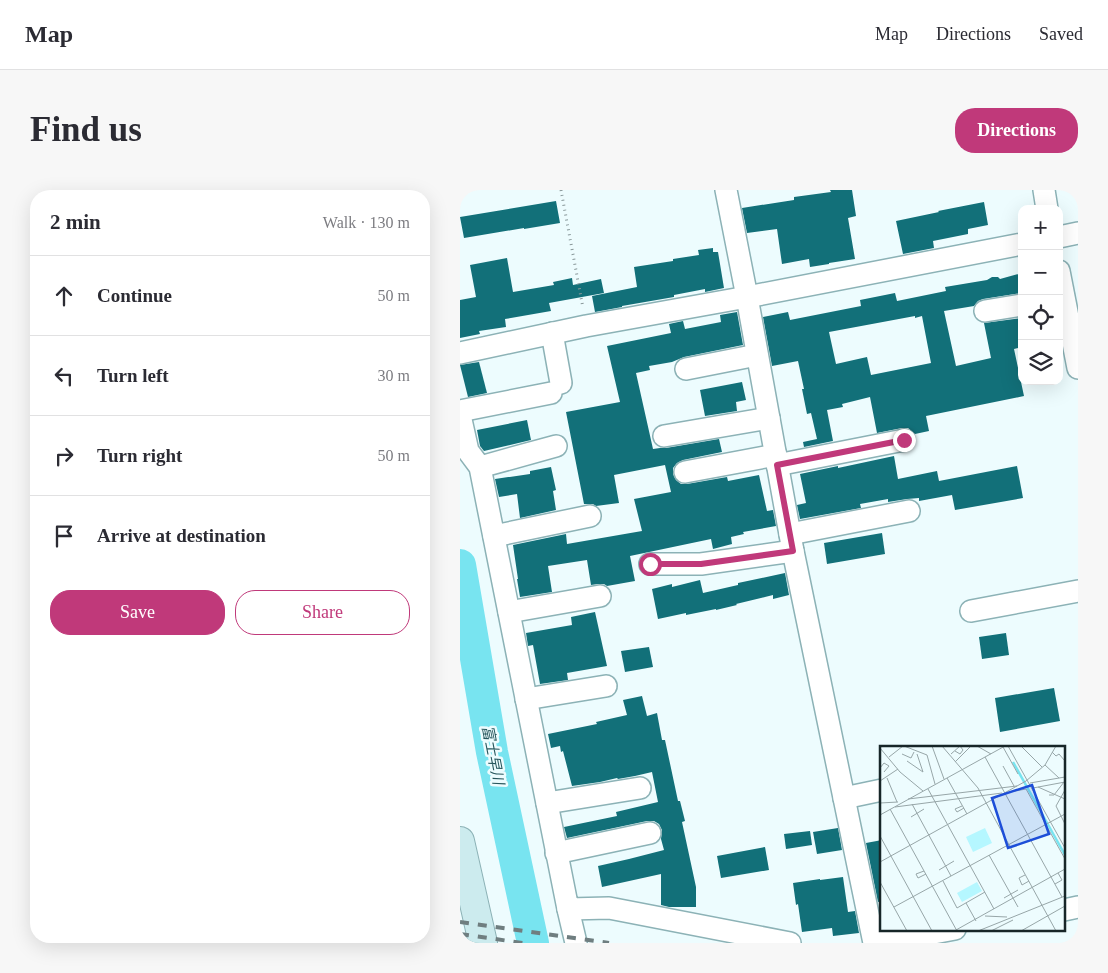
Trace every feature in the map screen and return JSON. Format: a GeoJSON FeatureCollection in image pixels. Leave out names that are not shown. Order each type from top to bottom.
{"type":"FeatureCollection","features":[{"type":"Feature","properties":{"kind":"street"},"geometry":{"type":"LineString","coordinates":[[726,190],[791,542],[874,943]]}},
{"type":"Feature","properties":{"kind":"street"},"geometry":{"type":"LineString","coordinates":[[1044,190],[1046,205]]}},
{"type":"Feature","properties":{"kind":"street"},"geometry":{"type":"LineString","coordinates":[[1063,236],[1078,233]]}},
{"type":"Feature","properties":{"kind":"street"},"geometry":{"type":"LineString","coordinates":[[460,353],[586,326],[747,298],[1018,245]]}},
{"type":"Feature","properties":{"kind":"street"},"geometry":{"type":"LineString","coordinates":[[1063,302],[1078,368]]}},
{"type":"Feature","properties":{"kind":"street"},"geometry":{"type":"LineString","coordinates":[[985,311],[1018,306]]}},
{"type":"Feature","properties":{"kind":"street"},"geometry":{"type":"LineString","coordinates":[[552,333],[556,388],[460,413],[468,451],[480,466],[556,853],[576,943]]}},
{"type":"Feature","properties":{"kind":"street"},"geometry":{"type":"LineString","coordinates":[[686,369],[757,355]]}},
{"type":"Feature","properties":{"kind":"street"},"geometry":{"type":"LineString","coordinates":[[664,436],[768,418]]}},
{"type":"Feature","properties":{"kind":"street"},"geometry":{"type":"LineString","coordinates":[[684,472],[904,440]]}},
{"type":"Feature","properties":{"kind":"street"},"geometry":{"type":"LineString","coordinates":[[480,466],[556,446]]}},
{"type":"Feature","properties":{"kind":"street"},"geometry":{"type":"LineString","coordinates":[[650,564],[701,564],[909,511]]}},
{"type":"Feature","properties":{"kind":"street"},"geometry":{"type":"LineString","coordinates":[[494,536],[590,516]]}},
{"type":"Feature","properties":{"kind":"street"},"geometry":{"type":"LineString","coordinates":[[971,611],[1078,591]]}},
{"type":"Feature","properties":{"kind":"street"},"geometry":{"type":"LineString","coordinates":[[509,612],[600,596]]}},
{"type":"Feature","properties":{"kind":"street"},"geometry":{"type":"LineString","coordinates":[[526,699],[606,686]]}},
{"type":"Feature","properties":{"kind":"street"},"geometry":{"type":"LineString","coordinates":[[547,803],[640,788]]}},
{"type":"Feature","properties":{"kind":"street"},"geometry":{"type":"LineString","coordinates":[[844,798],[880,790]]}},
{"type":"Feature","properties":{"kind":"street"},"geometry":{"type":"LineString","coordinates":[[556,853],[650,833]]}},
{"type":"Feature","properties":{"kind":"street"},"geometry":{"type":"LineString","coordinates":[[460,842],[466,893],[483,943]]}},
{"type":"Feature","properties":{"kind":"street"},"geometry":{"type":"LineString","coordinates":[[568,909],[609,908],[790,943]]}},
{"type":"Feature","properties":{"kind":"street"},"geometry":{"type":"LineString","coordinates":[[879,943],[950,930]]}},
{"type":"Feature","properties":{"kind":"path"},"geometry":{"type":"LineString","coordinates":[[561,190],[586,326]]}},
{"type":"Feature","properties":{"kind":"building"},"geometry":{"type":"Polygon","coordinates":[[[830,190],[852,190],[856,216],[848,218],[855,259],[810,267],[809,259],[782,264],[777,229],[747,233],[742,208],[794,200],[794,197],[831,192],[830,190]]]}},
{"type":"Feature","properties":{"kind":"building"},"geometry":{"type":"Polygon","coordinates":[[[556,201],[560,223],[464,238],[460,217],[556,201]]]}},
{"type":"Feature","properties":{"kind":"building"},"geometry":{"type":"Polygon","coordinates":[[[984,202],[988,225],[968,229],[968,234],[933,241],[934,248],[903,254],[896,221],[984,202]]]}},
{"type":"Feature","properties":{"kind":"building"},"geometry":{"type":"Polygon","coordinates":[[[713,248],[713,252],[718,252],[724,288],[705,292],[705,289],[595,312],[592,296],[637,287],[634,267],[699,255],[698,250],[713,248]]]}},
{"type":"Feature","properties":{"kind":"building"},"geometry":{"type":"Polygon","coordinates":[[[507,258],[513,292],[554,285],[553,282],[572,278],[573,285],[601,279],[604,293],[549,303],[551,311],[505,319],[506,327],[479,331],[480,334],[460,338],[460,300],[476,297],[470,265],[507,258]]]}},
{"type":"Feature","properties":{"kind":"building"},"geometry":{"type":"Polygon","coordinates":[[[1018,274],[1018,294],[983,299],[974,306],[944,311],[956,366],[991,358],[984,323],[1018,319],[1018,348],[1014,349],[1018,368],[1018,385],[1022,385],[1024,396],[926,416],[929,431],[915,434],[908,428],[877,433],[870,397],[842,404],[843,407],[827,410],[833,441],[804,447],[803,442],[817,439],[811,413],[807,414],[798,361],[772,366],[763,317],[788,312],[790,320],[861,306],[860,300],[895,293],[897,301],[946,291],[945,287],[998,277],[1000,279],[1018,274]],[[922,316],[829,332],[836,364],[867,357],[871,375],[931,363],[922,316]]]}},
{"type":"Feature","properties":{"kind":"building"},"geometry":{"type":"Polygon","coordinates":[[[737,312],[743,345],[649,366],[650,370],[636,373],[653,449],[719,439],[722,452],[677,463],[673,468],[676,480],[681,484],[687,484],[727,477],[728,481],[759,475],[767,511],[773,510],[776,526],[743,532],[744,534],[731,537],[732,544],[713,549],[711,539],[630,556],[635,581],[607,586],[604,584],[591,585],[587,560],[548,566],[552,592],[520,597],[513,545],[566,534],[567,544],[642,531],[634,499],[671,492],[665,465],[614,475],[619,503],[596,506],[584,504],[566,412],[620,402],[607,346],[671,333],[669,324],[683,321],[685,329],[721,322],[720,315],[737,312]]]}},
{"type":"Feature","properties":{"kind":"building"},"geometry":{"type":"Polygon","coordinates":[[[479,362],[487,393],[468,397],[460,365],[479,362]]]}},
{"type":"Feature","properties":{"kind":"building"},"geometry":{"type":"Polygon","coordinates":[[[742,382],[746,400],[736,402],[737,411],[705,416],[700,390],[742,382]]]}},
{"type":"Feature","properties":{"kind":"building"},"geometry":{"type":"Polygon","coordinates":[[[527,420],[531,440],[484,451],[480,446],[477,430],[527,420]]]}},
{"type":"Feature","properties":{"kind":"building"},"geometry":{"type":"Polygon","coordinates":[[[894,456],[898,479],[937,471],[939,481],[1017,466],[1023,498],[955,510],[952,495],[919,501],[919,498],[888,502],[888,499],[860,504],[861,508],[800,519],[797,505],[806,503],[800,474],[894,456]]]}},
{"type":"Feature","properties":{"kind":"building"},"geometry":{"type":"Polygon","coordinates":[[[551,467],[556,490],[553,491],[556,510],[520,518],[517,494],[499,497],[495,479],[530,474],[530,471],[551,467]]]}},
{"type":"Feature","properties":{"kind":"building"},"geometry":{"type":"Polygon","coordinates":[[[882,533],[885,554],[827,564],[824,543],[882,533]]]}},
{"type":"Feature","properties":{"kind":"building"},"geometry":{"type":"Polygon","coordinates":[[[785,573],[789,595],[773,599],[773,595],[716,610],[686,615],[686,613],[658,619],[652,589],[672,584],[672,587],[700,580],[703,593],[785,573]]]}},
{"type":"Feature","properties":{"kind":"building"},"geometry":{"type":"Polygon","coordinates":[[[595,612],[607,666],[567,673],[568,680],[540,684],[533,645],[528,646],[526,633],[572,625],[571,617],[595,612]]]}},
{"type":"Feature","properties":{"kind":"building"},"geometry":{"type":"Polygon","coordinates":[[[1006,633],[1009,655],[982,659],[979,637],[1006,633]]]}},
{"type":"Feature","properties":{"kind":"building"},"geometry":{"type":"Polygon","coordinates":[[[649,647],[653,667],[625,672],[621,651],[649,647]]]}},
{"type":"Feature","properties":{"kind":"building"},"geometry":{"type":"Polygon","coordinates":[[[1054,688],[1060,721],[1000,732],[995,698],[1054,688]]]}},
{"type":"Feature","properties":{"kind":"building"},"geometry":{"type":"Polygon","coordinates":[[[642,696],[647,716],[657,713],[662,740],[665,740],[678,801],[680,801],[685,821],[682,822],[696,887],[696,907],[669,907],[661,905],[661,874],[602,887],[598,866],[664,850],[661,839],[662,830],[659,824],[654,821],[647,821],[567,838],[564,827],[617,816],[616,812],[658,802],[652,772],[572,786],[563,751],[561,752],[560,746],[551,748],[548,734],[597,724],[596,722],[627,715],[623,700],[642,696]]]}},
{"type":"Feature","properties":{"kind":"building"},"geometry":{"type":"Polygon","coordinates":[[[838,828],[842,850],[817,854],[813,832],[838,828]]]}},
{"type":"Feature","properties":{"kind":"building"},"geometry":{"type":"Polygon","coordinates":[[[810,831],[812,845],[786,849],[784,834],[810,831]]]}},
{"type":"Feature","properties":{"kind":"building"},"geometry":{"type":"Polygon","coordinates":[[[880,840],[880,902],[878,902],[866,843],[880,840]]]}},
{"type":"Feature","properties":{"kind":"building"},"geometry":{"type":"Polygon","coordinates":[[[765,847],[769,870],[721,878],[717,856],[765,847]]]}},
{"type":"Feature","properties":{"kind":"building"},"geometry":{"type":"Polygon","coordinates":[[[843,877],[848,912],[855,911],[859,933],[833,936],[832,928],[802,932],[793,883],[843,877]]]}},
{"type":"Feature","properties":{"kind":"waterway","name":"富士早川"},"geometry":{"type":"LineString","coordinates":[[460,565],[492,752],[533,943]]}},
{"type":"Feature","properties":{"kind":"railway"},"geometry":{"type":"LineString","coordinates":[[460,922],[609,943]]}},
{"type":"Feature","properties":{"kind":"railway"},"geometry":{"type":"LineString","coordinates":[[460,934],[523,943]]}},
{"type":"Feature","properties":{"kind":"route"},"geometry":{"type":"LineString","coordinates":[[650,564],[701,564],[793,551],[777,465],[904,440]]}}]}
